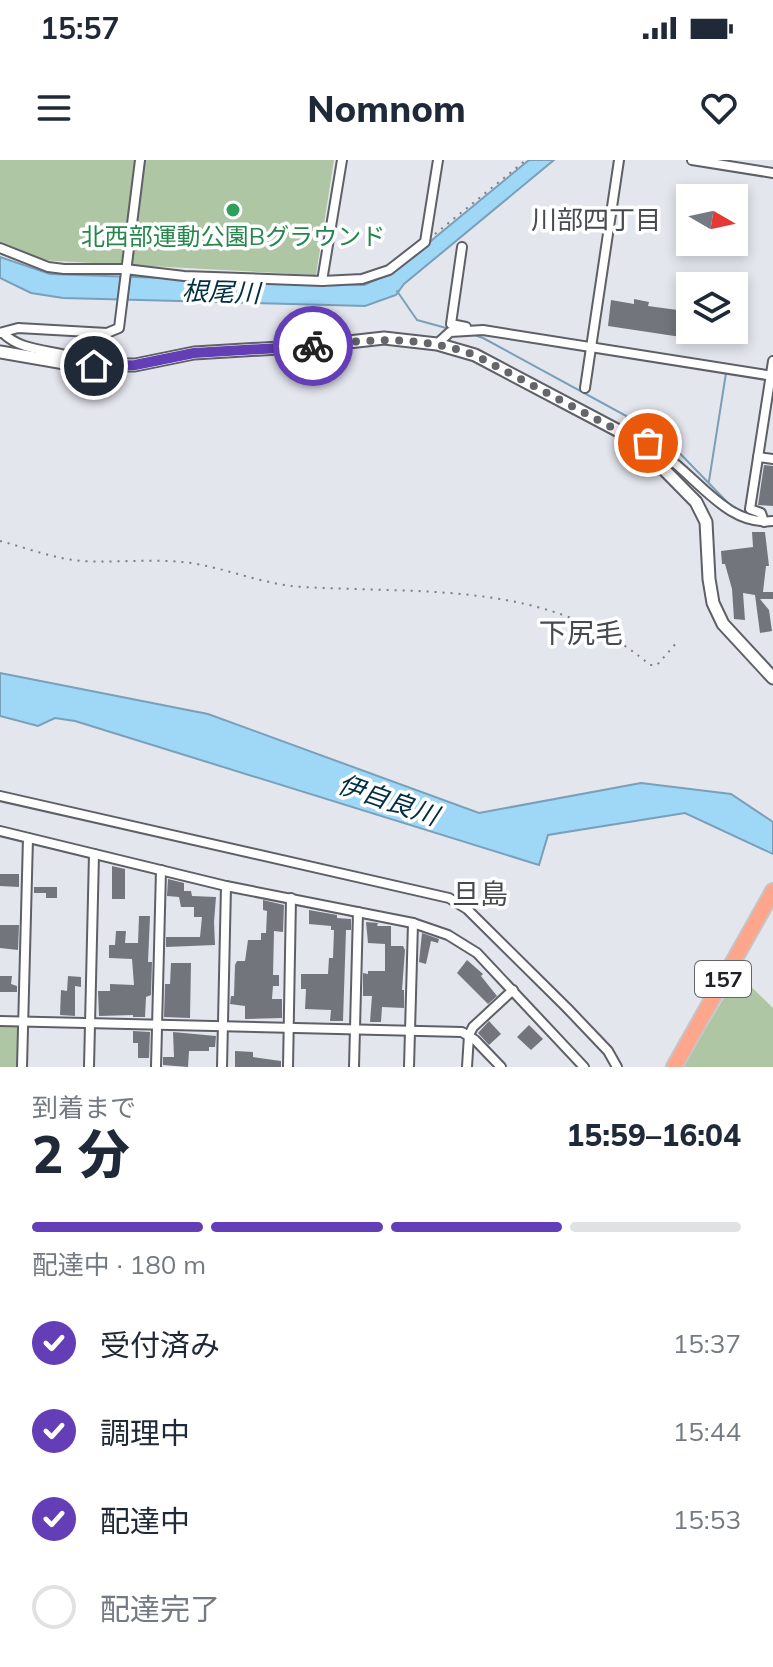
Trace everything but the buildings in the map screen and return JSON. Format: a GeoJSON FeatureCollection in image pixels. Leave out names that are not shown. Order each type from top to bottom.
{"type":"FeatureCollection","features":[{"type":"Feature","properties":{"kind":"highway","name":"157"},"geometry":{"type":"LineString","coordinates":[[674,1067],[773,891]]}},
{"type":"Feature","properties":{"kind":"main road"},"geometry":{"type":"LineString","coordinates":[[0,352],[35,360],[94,366],[135,365],[194,353],[384,338],[437,344],[475,355],[634,439],[679,484],[701,509],[706,522],[709,579],[713,603],[723,624],[773,678]]}},
{"type":"Feature","properties":{"kind":"street"},"geometry":{"type":"LineString","coordinates":[[1,333],[18,328],[114,332],[122,322],[125,269],[140,160]]}},
{"type":"Feature","properties":{"kind":"street"},"geometry":{"type":"LineString","coordinates":[[322,281],[342,160]]}},
{"type":"Feature","properties":{"kind":"street"},"geometry":{"type":"LineString","coordinates":[[0,248],[48,267],[83,270],[125,269],[184,276],[322,281],[362,279],[389,270],[425,242],[438,160]]}},
{"type":"Feature","properties":{"kind":"street"},"geometry":{"type":"LineString","coordinates":[[585,388],[619,160]]}},
{"type":"Feature","properties":{"kind":"street"},"geometry":{"type":"LineString","coordinates":[[692,160],[773,173]]}},
{"type":"Feature","properties":{"kind":"street"},"geometry":{"type":"LineString","coordinates":[[462,247],[451,324],[772,376]]}},
{"type":"Feature","properties":{"kind":"street"},"geometry":{"type":"LineString","coordinates":[[437,344],[450,332],[483,330]]}},
{"type":"Feature","properties":{"kind":"street"},"geometry":{"type":"LineString","coordinates":[[1,333],[12,342],[80,357],[94,366]]}},
{"type":"Feature","properties":{"kind":"street"},"geometry":{"type":"LineString","coordinates":[[768,521],[761,513],[750,509],[773,361]]}},
{"type":"Feature","properties":{"kind":"street"},"geometry":{"type":"LineString","coordinates":[[634,439],[648,443],[670,457],[709,495],[733,512],[768,521]]}},
{"type":"Feature","properties":{"kind":"street"},"geometry":{"type":"LineString","coordinates":[[758,457],[773,459]]}},
{"type":"Feature","properties":{"kind":"street"},"geometry":{"type":"LineString","coordinates":[[0,796],[449,898],[467,909],[557,997],[608,1051],[617,1067]]}},
{"type":"Feature","properties":{"kind":"street"},"geometry":{"type":"LineString","coordinates":[[0,831],[226,886],[413,923],[448,935],[477,953],[584,1067]]}},
{"type":"Feature","properties":{"kind":"street"},"geometry":{"type":"LineString","coordinates":[[22,1067],[28,838]]}},
{"type":"Feature","properties":{"kind":"street"},"geometry":{"type":"LineString","coordinates":[[89,1067],[94,854]]}},
{"type":"Feature","properties":{"kind":"street"},"geometry":{"type":"LineString","coordinates":[[156,1067],[161,870]]}},
{"type":"Feature","properties":{"kind":"street"},"geometry":{"type":"LineString","coordinates":[[222,1067],[226,886]]}},
{"type":"Feature","properties":{"kind":"street"},"geometry":{"type":"LineString","coordinates":[[288,1067],[291,898]]}},
{"type":"Feature","properties":{"kind":"street"},"geometry":{"type":"LineString","coordinates":[[354,1067],[358,912]]}},
{"type":"Feature","properties":{"kind":"street"},"geometry":{"type":"LineString","coordinates":[[409,1067],[413,923]]}},
{"type":"Feature","properties":{"kind":"street"},"geometry":{"type":"LineString","coordinates":[[467,1067],[469,1035],[473,1027],[513,990]]}},
{"type":"Feature","properties":{"kind":"street"},"geometry":{"type":"LineString","coordinates":[[0,1021],[462,1032],[469,1035],[501,1067]]}},
{"type":"Feature","properties":{"kind":"path"},"geometry":{"type":"LineString","coordinates":[[425,242],[526,160]]}},
{"type":"Feature","properties":{"kind":"path"},"geometry":{"type":"LineString","coordinates":[[0,541],[81,561],[165,560],[302,587],[472,595],[525,603],[567,614],[590,625],[630,648],[650,665],[657,665],[678,641]]}},
{"type":"Feature","properties":{"kind":"green space"},"geometry":{"type":"Polygon","coordinates":[[[0,160],[334,160],[316,275],[38,260],[0,242],[0,160]]]}},
{"type":"Feature","properties":{"kind":"green space"},"geometry":{"type":"Polygon","coordinates":[[[738,974],[773,1008],[773,1067],[683,1067],[738,974]]]}},
{"type":"Feature","properties":{"kind":"green space"},"geometry":{"type":"Polygon","coordinates":[[[0,1025],[17,1025],[20,1028],[19,1067],[0,1067],[0,1025]]]}},
{"type":"Feature","properties":{"kind":"water","name":"根尾川"},"geometry":{"type":"Polygon","coordinates":[[[529,160],[554,160],[404,284],[396,295],[365,306],[63,298],[31,293],[0,278],[0,257],[50,274],[364,285],[392,273],[529,160]]]}},
{"type":"Feature","properties":{"kind":"water","name":"伊自良川"},"geometry":{"type":"Polygon","coordinates":[[[0,673],[208,714],[479,813],[641,783],[731,794],[773,822],[773,854],[685,813],[548,835],[539,865],[75,721],[55,718],[38,726],[0,716],[0,673]]]}},
{"type":"Feature","properties":{"kind":"waterway"},"geometry":{"type":"LineString","coordinates":[[397,291],[417,320],[450,329]]}},
{"type":"Feature","properties":{"kind":"waterway"},"geometry":{"type":"LineString","coordinates":[[471,326],[483,326]]}},
{"type":"Feature","properties":{"kind":"waterway"},"geometry":{"type":"LineString","coordinates":[[472,334],[663,436],[731,506]]}},
{"type":"Feature","properties":{"kind":"waterway"},"geometry":{"type":"LineString","coordinates":[[671,356],[768,371]]}},
{"type":"Feature","properties":{"kind":"waterway"},"geometry":{"type":"LineString","coordinates":[[709,481],[726,373]]}},
{"type":"Feature","properties":{"kind":"way so far"},"geometry":{"type":"LineString","coordinates":[[313,346],[384,338],[455,348],[475,355],[634,439],[648,443]]}},
{"type":"Feature","properties":{"kind":"place","name":"北西部運動公園Bグラウンド"},"geometry":{"type":"Point","coordinates":[233,210]}},
{"type":"Feature","properties":{"kind":"district","name":"川部四丁目"},"geometry":{"type":"Point","coordinates":[596,220]}},
{"type":"Feature","properties":{"kind":"district","name":"下尻毛"},"geometry":{"type":"Point","coordinates":[581,633]}},
{"type":"Feature","properties":{"kind":"district","name":"旦島"},"geometry":{"type":"Point","coordinates":[480,894]}},
{"type":"Feature","properties":{"kind":"route"},"geometry":{"type":"LineString","coordinates":[[94,366],[153,363],[194,353],[313,346]]}}]}
